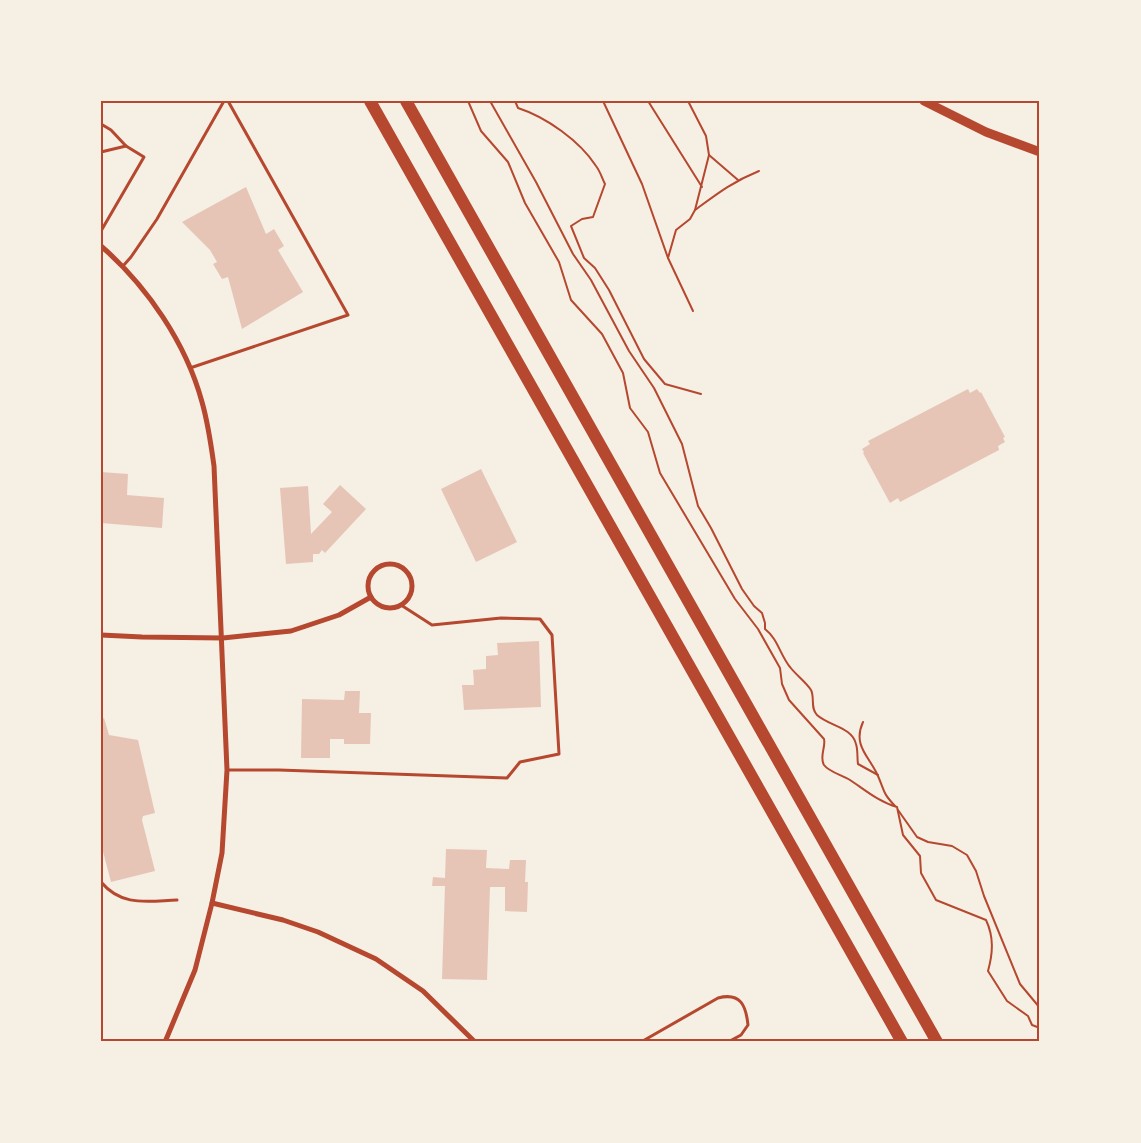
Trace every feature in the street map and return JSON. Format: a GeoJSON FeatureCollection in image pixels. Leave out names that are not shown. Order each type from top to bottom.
{"type":"FeatureCollection","features":[{"type":"Feature","properties":{"kind":"highway"},"geometry":{"type":"LineString","coordinates":[[370,101],[902,1042]]}},
{"type":"Feature","properties":{"kind":"highway"},"geometry":{"type":"LineString","coordinates":[[406,101],[937,1042]]}},
{"type":"Feature","properties":{"kind":"street"},"geometry":{"type":"LineString","coordinates":[[924,101],[986,132],[1040,152]]}},
{"type":"Feature","properties":{"kind":"street"},"geometry":{"type":"LineString","coordinates":[[101,246],[123,266],[151,300],[170,330],[190,368],[202,401],[214,466],[228,770],[222,853],[195,970],[165,1042]]}},
{"type":"Feature","properties":{"kind":"street"},"geometry":{"type":"LineString","coordinates":[[397,565],[408,574],[411,581],[410,595],[401,605],[394,608],[381,606],[371,597],[368,590],[368,582],[375,570],[382,566],[397,565]]}},
{"type":"Feature","properties":{"kind":"street"},"geometry":{"type":"LineString","coordinates":[[101,635],[222,638],[291,631],[306,628],[339,615],[371,597]]}},
{"type":"Feature","properties":{"kind":"street"},"geometry":{"type":"LineString","coordinates":[[212,902],[283,920],[318,932],[376,959],[423,991],[475,1042]]}},
{"type":"Feature","properties":{"kind":"lane"},"geometry":{"type":"LineString","coordinates":[[123,266],[157,219],[226,101],[348,315],[190,368]]}},
{"type":"Feature","properties":{"kind":"lane"},"geometry":{"type":"LineString","coordinates":[[101,124],[111,130],[126,146],[144,157],[101,231]]}},
{"type":"Feature","properties":{"kind":"lane"},"geometry":{"type":"LineString","coordinates":[[101,152],[126,146]]}},
{"type":"Feature","properties":{"kind":"lane"},"geometry":{"type":"LineString","coordinates":[[228,770],[288,770],[507,778],[520,762],[559,754],[552,635],[540,619],[501,618],[432,625],[401,605]]}},
{"type":"Feature","properties":{"kind":"lane"},"geometry":{"type":"LineString","coordinates":[[101,882],[108,890],[120,897],[136,902],[177,900]]}},
{"type":"Feature","properties":{"kind":"lane"},"geometry":{"type":"LineString","coordinates":[[641,1042],[718,998],[727,995],[738,999],[746,1011],[748,1025],[741,1035],[728,1042]]}},
{"type":"Feature","properties":{"kind":"path"},"geometry":{"type":"LineString","coordinates":[[468,101],[481,131],[508,162],[525,203],[559,262],[570,300],[602,334],[623,373],[630,408],[648,432],[660,473],[735,599],[758,629],[780,668],[782,684],[788,700],[824,739],[826,744],[822,758],[823,764],[829,770],[850,780],[867,793],[897,808]]}},
{"type":"Feature","properties":{"kind":"path"},"geometry":{"type":"LineString","coordinates":[[490,101],[536,182],[573,254],[592,280],[629,350],[654,388],[682,444],[698,506],[744,591],[754,606],[762,613],[766,623],[765,629],[773,636],[789,666],[810,689],[812,706],[816,715],[850,733],[856,743],[858,764],[878,775]]}},
{"type":"Feature","properties":{"kind":"path"},"geometry":{"type":"LineString","coordinates":[[515,101],[518,108],[534,113],[559,129],[581,148],[596,166],[605,184],[593,216],[582,219],[571,226],[576,241],[584,258],[595,268],[608,290],[644,359],[665,384],[701,394]]}},
{"type":"Feature","properties":{"kind":"path"},"geometry":{"type":"LineString","coordinates":[[603,101],[642,184],[668,258],[692,311]]}},
{"type":"Feature","properties":{"kind":"path"},"geometry":{"type":"LineString","coordinates":[[648,101],[702,187]]}},
{"type":"Feature","properties":{"kind":"path"},"geometry":{"type":"LineString","coordinates":[[668,258],[676,230],[690,219],[695,210],[709,155],[706,136],[688,101]]}},
{"type":"Feature","properties":{"kind":"path"},"geometry":{"type":"LineString","coordinates":[[709,155],[738,180]]}},
{"type":"Feature","properties":{"kind":"path"},"geometry":{"type":"LineString","coordinates":[[695,210],[738,180],[759,171]]}},
{"type":"Feature","properties":{"kind":"path"},"geometry":{"type":"LineString","coordinates":[[863,722],[859,737],[864,754],[878,775],[883,794],[897,808],[917,837],[928,842],[952,846],[967,855],[976,870],[984,896],[1020,984],[1040,1008]]}},
{"type":"Feature","properties":{"kind":"path"},"geometry":{"type":"LineString","coordinates":[[897,808],[903,834],[920,856],[921,872],[936,900],[986,920],[991,930],[993,947],[988,971],[1006,1001],[1028,1016],[1032,1025],[1040,1028]]}},
{"type":"Feature","properties":{"kind":"building"},"geometry":{"type":"Polygon","coordinates":[[[246,187],[266,234],[274,229],[284,246],[278,250],[303,292],[242,329],[228,277],[222,279],[213,264],[217,262],[210,250],[182,222],[246,187]]]}},
{"type":"Feature","properties":{"kind":"building"},"geometry":{"type":"Polygon","coordinates":[[[968,389],[970,393],[977,389],[981,392],[1005,437],[1003,438],[1005,442],[998,446],[999,450],[900,502],[898,498],[890,503],[862,449],[870,444],[868,441],[968,389]]]}},
{"type":"Feature","properties":{"kind":"building"},"geometry":{"type":"Polygon","coordinates":[[[481,469],[517,542],[476,562],[441,489],[481,469]]]}},
{"type":"Feature","properties":{"kind":"building"},"geometry":{"type":"Polygon","coordinates":[[[101,472],[128,474],[127,495],[164,498],[162,528],[101,523],[101,472]]]}},
{"type":"Feature","properties":{"kind":"building"},"geometry":{"type":"Polygon","coordinates":[[[340,485],[366,509],[325,553],[322,550],[319,554],[313,554],[313,562],[286,564],[280,488],[308,486],[311,534],[332,512],[323,504],[340,485]]]}},
{"type":"Feature","properties":{"kind":"building"},"geometry":{"type":"Polygon","coordinates":[[[539,641],[541,707],[464,710],[462,685],[474,685],[473,670],[486,669],[486,656],[498,655],[497,643],[539,641]]]}},
{"type":"Feature","properties":{"kind":"building"},"geometry":{"type":"Polygon","coordinates":[[[345,691],[360,691],[359,713],[371,713],[370,744],[344,744],[344,739],[330,739],[330,758],[301,758],[302,699],[344,700],[345,691]]]}},
{"type":"Feature","properties":{"kind":"building"},"geometry":{"type":"Polygon","coordinates":[[[104,718],[109,735],[138,740],[155,813],[143,816],[142,820],[155,871],[111,882],[101,844],[101,719],[104,718]]]}},
{"type":"Feature","properties":{"kind":"building"},"geometry":{"type":"Polygon","coordinates":[[[446,849],[487,850],[486,868],[509,869],[510,860],[526,860],[525,882],[528,882],[527,912],[505,911],[505,887],[490,887],[487,980],[442,979],[445,886],[432,886],[433,877],[445,878],[446,849]]]}}]}
